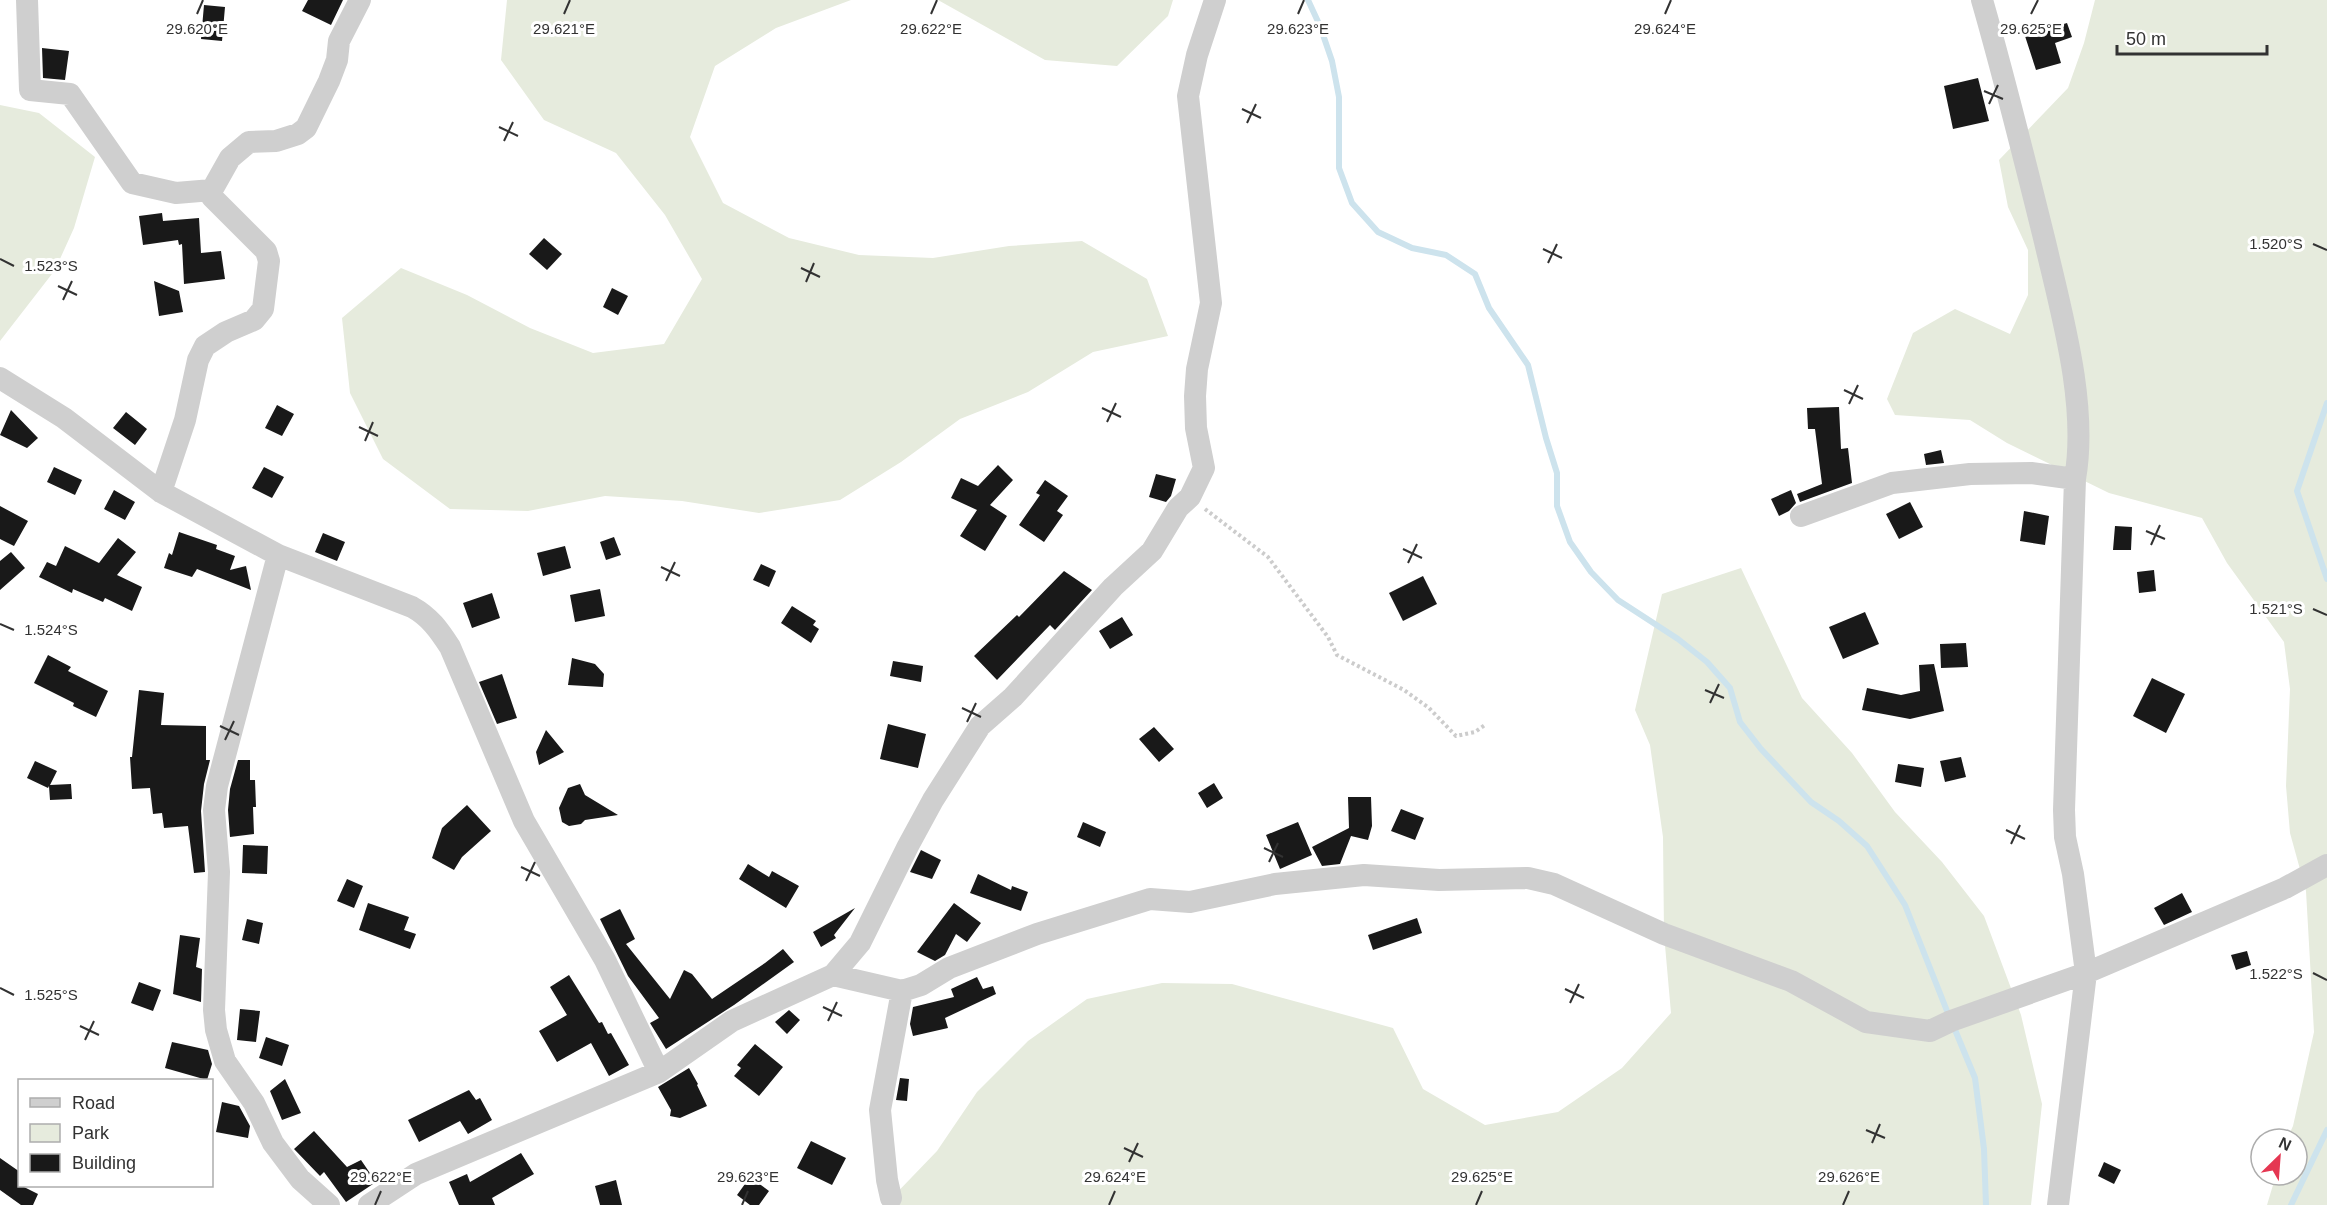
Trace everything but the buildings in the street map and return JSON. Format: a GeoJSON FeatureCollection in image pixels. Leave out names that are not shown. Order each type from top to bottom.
{"type":"FeatureCollection","features":[{"type":"Feature","properties":{"kind":"street"},"geometry":{"type":"LineString","coordinates":[[27,0],[30,90],[70,94],[132,183],[176,193],[212,190]]}},
{"type":"Feature","properties":{"kind":"street"},"geometry":{"type":"LineString","coordinates":[[161,492],[185,420],[198,360],[205,346],[226,332],[254,320],[263,309],[267,289],[269,261],[266,251],[212,197],[212,190],[230,158],[249,142],[276,141],[298,134],[306,128],[337,60],[339,41],[360,0]]}},
{"type":"Feature","properties":{"kind":"street"},"geometry":{"type":"LineString","coordinates":[[369,1205],[416,1174],[659,1072],[732,1021],[833,975],[860,943],[933,800],[980,726],[1013,697],[1113,587],[1152,551],[1178,508],[1190,497],[1204,468],[1196,428],[1195,396],[1197,369],[1211,303],[1188,96],[1197,55],[1215,0]]}},
{"type":"Feature","properties":{"kind":"street"},"geometry":{"type":"LineString","coordinates":[[1982,0],[2012,106],[2065,327],[2078,411],[2079,459],[2075,479],[2064,810],[2065,837],[2073,874],[2086,973],[2058,1205]]}},
{"type":"Feature","properties":{"kind":"street"},"geometry":{"type":"LineString","coordinates":[[0,378],[64,418],[161,492],[278,555],[425,614],[450,646],[524,821],[605,960],[659,1072]]}},
{"type":"Feature","properties":{"kind":"street"},"geometry":{"type":"LineString","coordinates":[[1802,516],[1892,483],[1970,474],[2031,472],[2075,479]]}},
{"type":"Feature","properties":{"kind":"street"},"geometry":{"type":"LineString","coordinates":[[278,555],[217,786],[214,810],[219,872],[214,1010],[216,1030],[225,1061],[254,1103],[273,1143],[300,1179],[329,1205]]}},
{"type":"Feature","properties":{"kind":"street"},"geometry":{"type":"LineString","coordinates":[[833,975],[902,991],[921,985],[949,968],[1037,934],[1150,899],[1190,902],[1275,884],[1364,875],[1439,880],[1528,878],[1554,884],[1664,934],[1791,981],[1866,1023],[1930,1030],[2086,973],[2285,888],[2327,865]]}},
{"type":"Feature","properties":{"kind":"street"},"geometry":{"type":"LineString","coordinates":[[891,1198],[880,1110],[902,991]]}},
{"type":"Feature","properties":{"kind":"path"},"geometry":{"type":"LineString","coordinates":[[1190,497],[1268,557],[1328,637],[1337,655],[1404,690],[1430,708],[1456,736],[1475,732],[1485,725]]}},
{"type":"Feature","properties":{"kind":"green space"},"geometry":{"type":"Polygon","coordinates":[[[507,0],[851,0],[776,28],[715,66],[690,137],[723,203],[789,238],[859,255],[933,258],[1009,246],[1082,241],[1147,279],[1168,336],[1093,352],[1028,392],[960,419],[901,462],[840,500],[759,513],[682,501],[605,496],[528,511],[450,509],[383,459],[350,393],[342,318],[401,268],[467,295],[530,328],[593,353],[664,344],[702,279],[665,215],[616,153],[544,120],[501,60],[507,0]]]}},
{"type":"Feature","properties":{"kind":"green space"},"geometry":{"type":"Polygon","coordinates":[[[938,0],[1173,0],[1168,16],[1117,66],[1045,60],[938,0]]]}},
{"type":"Feature","properties":{"kind":"green space"},"geometry":{"type":"Polygon","coordinates":[[[2095,0],[2327,0],[2327,1205],[2267,1205],[2272,1187],[2309,1187],[2309,1127],[2293,1127],[2314,1032],[2306,891],[2290,833],[2286,786],[2290,689],[2284,642],[2227,563],[2202,518],[2109,493],[2007,443],[1970,420],[1895,415],[1887,399],[1913,333],[1955,309],[2010,334],[2028,295],[2028,250],[2008,207],[1999,160],[2068,88],[2084,43],[2095,0]]]}},
{"type":"Feature","properties":{"kind":"green space"},"geometry":{"type":"Polygon","coordinates":[[[0,105],[39,113],[95,157],[74,228],[55,270],[0,341],[0,105]]]}},
{"type":"Feature","properties":{"kind":"green space"},"geometry":{"type":"Polygon","coordinates":[[[1741,568],[1802,698],[1852,753],[1895,812],[1942,862],[1984,916],[2021,1015],[2042,1104],[2031,1205],[885,1205],[937,1151],[977,1092],[1028,1041],[1087,999],[1162,983],[1232,984],[1393,1028],[1423,1089],[1485,1125],[1558,1112],[1622,1068],[1671,1013],[1664,934],[1663,837],[1650,745],[1635,710],[1662,594],[1741,568]]]}},
{"type":"Feature","properties":{"kind":"waterway"},"geometry":{"type":"LineString","coordinates":[[1308,0],[1332,61],[1339,97],[1339,168],[1352,203],[1378,232],[1412,248],[1446,255],[1475,274],[1489,308],[1528,365],[1557,473],[1557,506],[1570,542],[1591,572],[1618,600],[1678,639],[1707,662],[1730,688],[1740,722],[1761,749],[1811,802],[1839,821],[1867,846],[1905,905],[1949,1016]]}},
{"type":"Feature","properties":{"kind":"waterway"},"geometry":{"type":"LineString","coordinates":[[2327,403],[2297,491],[2327,579]]}},
{"type":"Feature","properties":{"kind":"waterway"},"geometry":{"type":"LineString","coordinates":[[1953,1025],[1975,1078],[1984,1149],[1986,1205]]}},
{"type":"Feature","properties":{"kind":"waterway"},"geometry":{"type":"LineString","coordinates":[[2291,1205],[2327,1130]]}}]}
